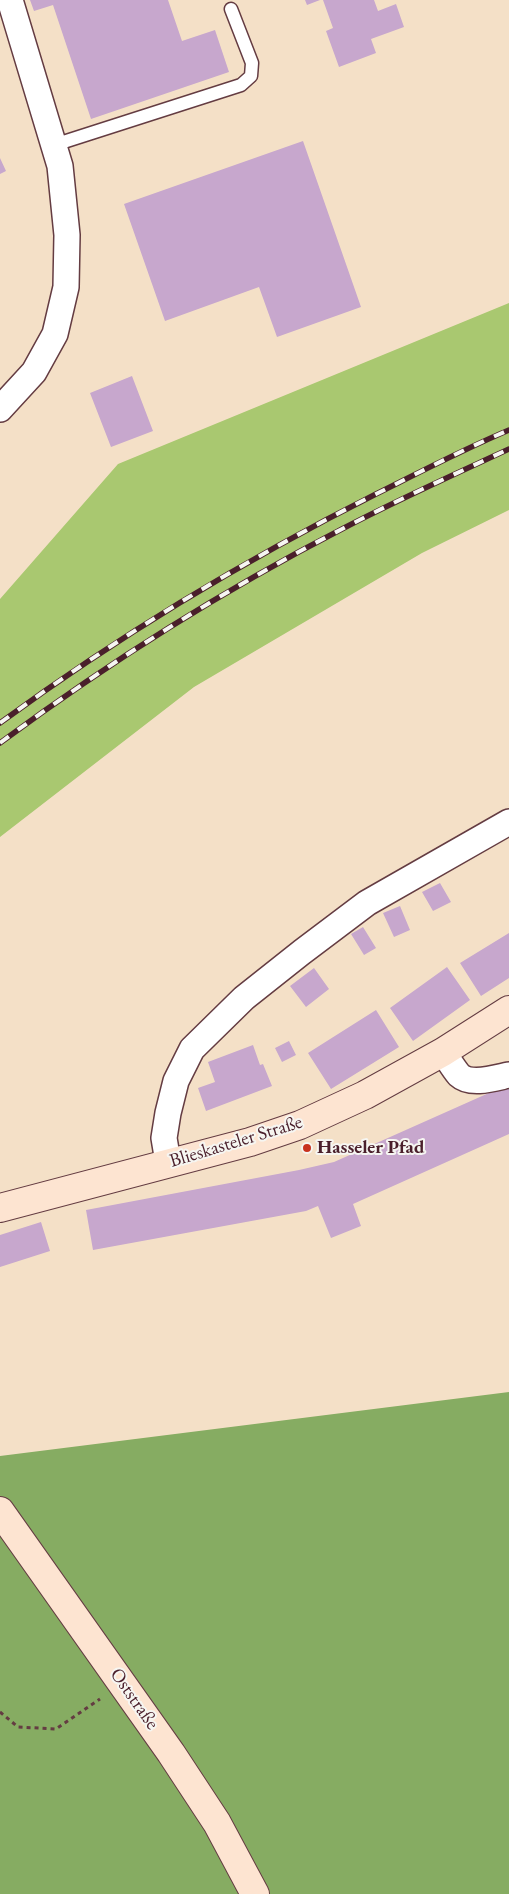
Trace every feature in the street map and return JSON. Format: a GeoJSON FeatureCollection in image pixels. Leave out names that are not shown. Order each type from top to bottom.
{"type":"FeatureCollection","features":[{"type":"Feature","properties":{"kind":"main road","name":"Blieskasteler Straße"},"geometry":{"type":"LineString","coordinates":[[0,1208],[168,1162],[250,1142],[300,1125],[365,1095],[442,1052],[509,1010]]}},
{"type":"Feature","properties":{"kind":"main road","name":"Oststraße"},"geometry":{"type":"LineString","coordinates":[[0,1511],[111,1666],[217,1823],[255,1894]]}},
{"type":"Feature","properties":{"kind":"street"},"geometry":{"type":"LineString","coordinates":[[0,409],[34,372],[55,334],[66,287],[67,235],[57,155],[10,0]]}},
{"type":"Feature","properties":{"kind":"street"},"geometry":{"type":"LineString","coordinates":[[168,1162],[164,1138],[168,1113],[176,1081],[192,1049],[244,998],[368,903],[509,822]]}},
{"type":"Feature","properties":{"kind":"street"},"geometry":{"type":"LineString","coordinates":[[442,1052],[460,1076],[469,1080],[509,1075]]}},
{"type":"Feature","properties":{"kind":"lane"},"geometry":{"type":"LineString","coordinates":[[57,155],[242,85],[251,76],[252,63],[231,9]]}},
{"type":"Feature","properties":{"kind":"path"},"geometry":{"type":"LineString","coordinates":[[0,1712],[18,1726],[56,1729],[104,1696],[111,1666]]}},
{"type":"Feature","properties":{"kind":"green space"},"geometry":{"type":"Polygon","coordinates":[[[509,303],[509,510],[422,553],[194,687],[0,837],[0,599],[118,464],[509,303]]]}},
{"type":"Feature","properties":{"kind":"green space"},"geometry":{"type":"Polygon","coordinates":[[[509,1392],[509,1894],[0,1894],[0,1456],[509,1392]]]}},
{"type":"Feature","properties":{"kind":"building"},"geometry":{"type":"Polygon","coordinates":[[[30,0],[168,0],[182,41],[215,30],[229,72],[91,119],[53,5],[34,11],[30,0]]]}},
{"type":"Feature","properties":{"kind":"building"},"geometry":{"type":"Polygon","coordinates":[[[305,0],[320,0],[307,5],[305,0]]]}},
{"type":"Feature","properties":{"kind":"building"},"geometry":{"type":"Polygon","coordinates":[[[323,0],[374,0],[378,11],[396,4],[404,27],[371,39],[376,53],[339,67],[326,31],[333,28],[323,0]]]}},
{"type":"Feature","properties":{"kind":"building"},"geometry":{"type":"Polygon","coordinates":[[[303,141],[361,307],[277,337],[259,287],[165,321],[124,204],[303,141]]]}},
{"type":"Feature","properties":{"kind":"building"},"geometry":{"type":"Polygon","coordinates":[[[0,158],[6,171],[0,174],[0,158]]]}},
{"type":"Feature","properties":{"kind":"building"},"geometry":{"type":"Polygon","coordinates":[[[132,376],[153,431],[111,447],[90,393],[132,376]]]}},
{"type":"Feature","properties":{"kind":"building"},"geometry":{"type":"Polygon","coordinates":[[[440,883],[451,902],[433,911],[422,892],[440,883]]]}},
{"type":"Feature","properties":{"kind":"building"},"geometry":{"type":"Polygon","coordinates":[[[400,906],[410,930],[394,937],[383,913],[400,906]]]}},
{"type":"Feature","properties":{"kind":"building"},"geometry":{"type":"Polygon","coordinates":[[[363,927],[376,948],[364,955],[351,934],[363,927]]]}},
{"type":"Feature","properties":{"kind":"building"},"geometry":{"type":"Polygon","coordinates":[[[509,933],[509,978],[481,996],[460,963],[509,933]]]}},
{"type":"Feature","properties":{"kind":"building"},"geometry":{"type":"Polygon","coordinates":[[[447,967],[470,1000],[413,1041],[390,1008],[447,967]]]}},
{"type":"Feature","properties":{"kind":"building"},"geometry":{"type":"Polygon","coordinates":[[[314,968],[329,989],[306,1007],[290,986],[314,968]]]}},
{"type":"Feature","properties":{"kind":"building"},"geometry":{"type":"Polygon","coordinates":[[[376,1010],[399,1047],[331,1089],[308,1053],[376,1010]]]}},
{"type":"Feature","properties":{"kind":"building"},"geometry":{"type":"Polygon","coordinates":[[[289,1041],[296,1055],[282,1062],[275,1048],[289,1041]]]}},
{"type":"Feature","properties":{"kind":"building"},"geometry":{"type":"Polygon","coordinates":[[[253,1045],[260,1065],[263,1064],[272,1086],[206,1111],[198,1088],[215,1082],[208,1062],[253,1045]]]}},
{"type":"Feature","properties":{"kind":"building"},"geometry":{"type":"Polygon","coordinates":[[[509,1084],[509,1134],[353,1204],[361,1226],[331,1238],[318,1206],[306,1211],[93,1250],[86,1210],[334,1162],[509,1084]]]}},
{"type":"Feature","properties":{"kind":"building"},"geometry":{"type":"Polygon","coordinates":[[[41,1222],[50,1251],[0,1267],[0,1235],[41,1222]]]}},
{"type":"Feature","properties":{"kind":"railway"},"geometry":{"type":"LineString","coordinates":[[0,723],[91,660],[230,573],[327,519],[509,430]]}},
{"type":"Feature","properties":{"kind":"railway"},"geometry":{"type":"LineString","coordinates":[[0,743],[124,656],[253,577],[363,518],[509,449]]}},
{"type":"Feature","properties":{"kind":"place","name":"Hasseler Pfad"},"geometry":{"type":"Point","coordinates":[307,1148]}}]}
